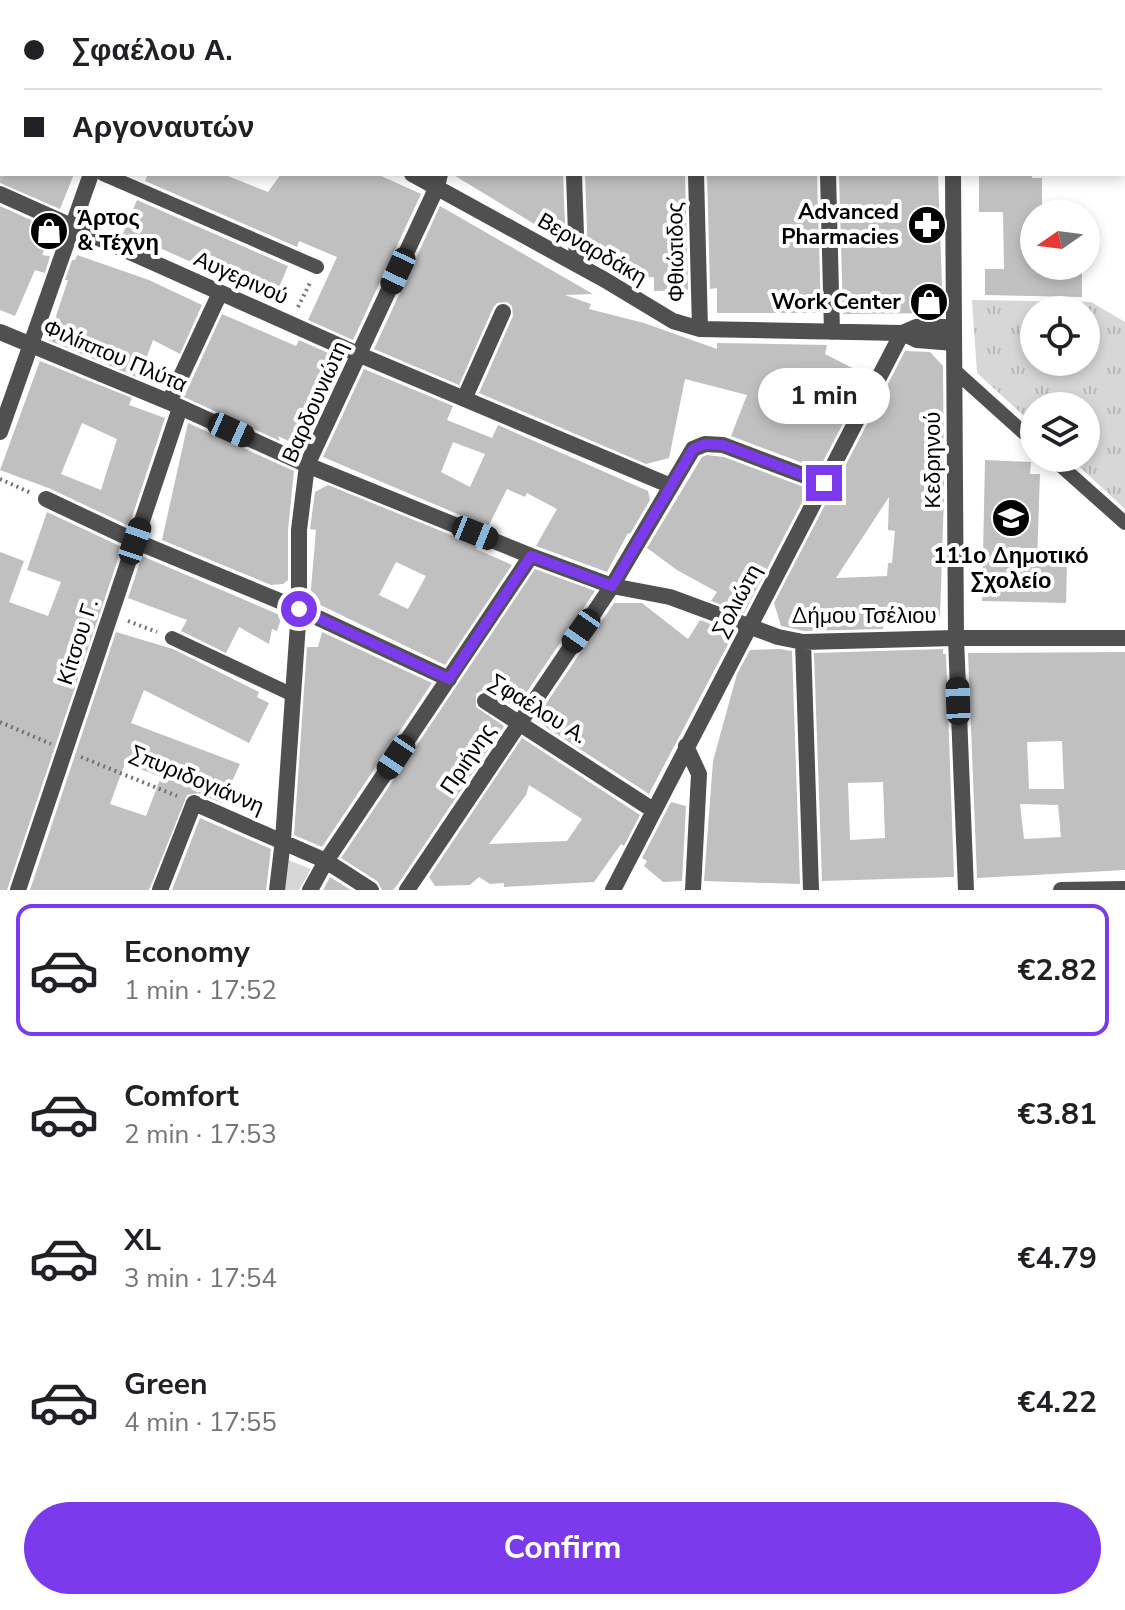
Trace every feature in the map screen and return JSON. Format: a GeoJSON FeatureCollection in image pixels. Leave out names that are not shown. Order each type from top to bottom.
{"type":"FeatureCollection","features":[{"type":"Feature","properties":{"kind":"street"},"geometry":{"type":"LineString","coordinates":[[0,432],[90,176]]}},
{"type":"Feature","properties":{"kind":"street"},"geometry":{"type":"LineString","coordinates":[[108,176],[317,267]]}},
{"type":"Feature","properties":{"kind":"street"},"geometry":{"type":"LineString","coordinates":[[574,176],[577,265]]}},
{"type":"Feature","properties":{"kind":"street","name":"Φθιώτιδος"},"geometry":{"type":"LineString","coordinates":[[696,176],[700,329]]}},
{"type":"Feature","properties":{"kind":"street"},"geometry":{"type":"LineString","coordinates":[[828,176],[832,332]]}},
{"type":"Feature","properties":{"kind":"street","name":"Κεδρηνού"},"geometry":{"type":"LineString","coordinates":[[953,176],[956,638],[966,890]]}},
{"type":"Feature","properties":{"kind":"street","name":"Βερναρδάκη"},"geometry":{"type":"LineString","coordinates":[[439,180],[673,321],[700,329],[902,333],[917,340],[954,335]]}},
{"type":"Feature","properties":{"kind":"street","name":"Βαρδουνιώτη"},"geometry":{"type":"LineString","coordinates":[[277,890],[299,609],[299,530],[307,465],[439,180]]}},
{"type":"Feature","properties":{"kind":"street","name":"Αυγερινού"},"geometry":{"type":"LineString","coordinates":[[0,194],[360,355],[671,486]]}},
{"type":"Feature","properties":{"kind":"street","name":"Κίτσου Γ."},"geometry":{"type":"LineString","coordinates":[[18,890],[135,541],[175,405],[220,293]]}},
{"type":"Feature","properties":{"kind":"street"},"geometry":{"type":"LineString","coordinates":[[465,397],[503,312]]}},
{"type":"Feature","properties":{"kind":"street","name":"Φιλίππου Πλύτα"},"geometry":{"type":"LineString","coordinates":[[0,332],[175,405],[307,465],[612,586]]}},
{"type":"Feature","properties":{"kind":"street","name":"Σολιώτη"},"geometry":{"type":"LineString","coordinates":[[613,890],[902,333]]}},
{"type":"Feature","properties":{"kind":"street"},"geometry":{"type":"LineString","coordinates":[[954,370],[1020,429]]}},
{"type":"Feature","properties":{"kind":"street","name":"Πριήνης"},"geometry":{"type":"LineString","coordinates":[[407,890],[612,586],[693,449],[705,444],[723,445],[824,483]]}},
{"type":"Feature","properties":{"kind":"street"},"geometry":{"type":"LineString","coordinates":[[1068,472],[1125,523]]}},
{"type":"Feature","properties":{"kind":"street"},"geometry":{"type":"LineString","coordinates":[[46,499],[135,541],[299,609],[449,679]]}},
{"type":"Feature","properties":{"kind":"street"},"geometry":{"type":"LineString","coordinates":[[310,890],[326,861],[531,556]]}},
{"type":"Feature","properties":{"kind":"street","name":"Δήμου Τσέλιου"},"geometry":{"type":"LineString","coordinates":[[612,586],[670,597],[778,637],[803,642],[1125,638]]}},
{"type":"Feature","properties":{"kind":"street"},"geometry":{"type":"LineString","coordinates":[[172,638],[293,695]]}},
{"type":"Feature","properties":{"kind":"street"},"geometry":{"type":"LineString","coordinates":[[803,642],[811,890]]}},
{"type":"Feature","properties":{"kind":"street","name":"Σφαέλου Α."},"geometry":{"type":"LineString","coordinates":[[485,701],[653,810]]}},
{"type":"Feature","properties":{"kind":"street"},"geometry":{"type":"LineString","coordinates":[[686,746],[699,774],[693,890]]}},
{"type":"Feature","properties":{"kind":"street"},"geometry":{"type":"LineString","coordinates":[[160,890],[194,803]]}},
{"type":"Feature","properties":{"kind":"street","name":"Σπυριδογιάννη"},"geometry":{"type":"LineString","coordinates":[[194,803],[326,861],[371,890]]}},
{"type":"Feature","properties":{"kind":"street"},"geometry":{"type":"LineString","coordinates":[[1061,890],[1125,889]]}},
{"type":"Feature","properties":{"kind":"path"},"geometry":{"type":"LineString","coordinates":[[291,324],[317,267]]}},
{"type":"Feature","properties":{"kind":"path"},"geometry":{"type":"LineString","coordinates":[[0,479],[46,499]]}},
{"type":"Feature","properties":{"kind":"path"},"geometry":{"type":"LineString","coordinates":[[110,614],[172,638]]}},
{"type":"Feature","properties":{"kind":"path","name":"Σπυριδογιάννη"},"geometry":{"type":"LineString","coordinates":[[0,722],[194,803]]}},
{"type":"Feature","properties":{"kind":"green space"},"geometry":{"type":"Polygon","coordinates":[[[972,300],[1020,301],[1020,376],[1100,376],[1100,307],[1125,322],[1125,509],[1085,472],[1100,472],[1100,392],[1020,392],[1020,412],[977,373],[972,300]]]}},
{"type":"Feature","properties":{"kind":"green space"},"geometry":{"type":"Polygon","coordinates":[[[288,860],[311,869],[299,890],[284,890],[288,860]]]}},
{"type":"Feature","properties":{"kind":"building"},"geometry":{"type":"Polygon","coordinates":[[[0,176],[73,176],[60,209],[0,183],[0,176]]]}},
{"type":"Feature","properties":{"kind":"building"},"geometry":{"type":"Polygon","coordinates":[[[147,176],[228,176],[268,192],[280,176],[381,176],[421,194],[353,340],[308,320],[337,257],[299,241],[297,247],[145,181],[147,176]]]}},
{"type":"Feature","properties":{"kind":"building"},"geometry":{"type":"Polygon","coordinates":[[[455,176],[563,176],[565,223],[544,230],[455,176]]]}},
{"type":"Feature","properties":{"kind":"building"},"geometry":{"type":"Polygon","coordinates":[[[585,176],[685,176],[688,290],[654,291],[654,277],[634,278],[634,265],[601,265],[588,257],[585,176]]]}},
{"type":"Feature","properties":{"kind":"building"},"geometry":{"type":"Polygon","coordinates":[[[707,176],[817,176],[821,313],[717,313],[717,288],[710,289],[707,176]]]}},
{"type":"Feature","properties":{"kind":"building"},"geometry":{"type":"Polygon","coordinates":[[[839,176],[938,176],[943,313],[843,314],[839,176]]]}},
{"type":"Feature","properties":{"kind":"building"},"geometry":{"type":"Polygon","coordinates":[[[979,176],[1042,178],[1042,200],[1020,200],[1020,280],[1082,280],[1082,296],[985,295],[985,269],[1004,269],[1003,212],[979,212],[979,176]]]}},
{"type":"Feature","properties":{"kind":"building"},"geometry":{"type":"Polygon","coordinates":[[[137,200],[288,266],[274,299],[162,249],[144,243],[143,246],[122,236],[137,200]]]}},
{"type":"Feature","properties":{"kind":"building"},"geometry":{"type":"Polygon","coordinates":[[[0,206],[53,230],[42,255],[50,256],[45,273],[35,270],[15,316],[0,310],[0,206]]]}},
{"type":"Feature","properties":{"kind":"building"},"geometry":{"type":"Polygon","coordinates":[[[440,206],[593,294],[565,295],[591,304],[589,309],[644,323],[717,349],[717,343],[827,345],[825,354],[868,376],[819,469],[731,436],[747,395],[685,379],[669,458],[646,464],[479,393],[513,316],[512,306],[507,302],[497,303],[493,308],[459,385],[374,349],[440,206]]]}},
{"type":"Feature","properties":{"kind":"building"},"geometry":{"type":"Polygon","coordinates":[[[77,255],[149,280],[202,305],[180,354],[153,340],[139,378],[48,340],[68,280],[65,280],[77,255]]]}},
{"type":"Feature","properties":{"kind":"building"},"geometry":{"type":"Polygon","coordinates":[[[222,314],[296,346],[299,340],[344,360],[303,448],[278,436],[280,441],[184,397],[222,314]]]}},
{"type":"Feature","properties":{"kind":"building"},"geometry":{"type":"Polygon","coordinates":[[[905,351],[930,352],[943,366],[944,496],[940,617],[883,616],[883,629],[804,631],[781,626],[774,603],[905,351]],[[889,497],[836,578],[887,576],[888,563],[892,563],[895,531],[888,530],[889,497]]]}},
{"type":"Feature","properties":{"kind":"building"},"geometry":{"type":"Polygon","coordinates":[[[40,361],[132,398],[129,405],[165,418],[129,526],[51,489],[0,470],[40,361]],[[82,423],[61,474],[101,490],[117,439],[82,423]]]}},
{"type":"Feature","properties":{"kind":"building"},"geometry":{"type":"Polygon","coordinates":[[[364,369],[453,406],[447,420],[492,438],[498,425],[648,491],[650,500],[607,572],[536,546],[557,509],[527,493],[525,497],[507,489],[488,527],[323,457],[364,369]],[[453,442],[441,472],[470,487],[485,454],[453,442]]]}},
{"type":"Feature","properties":{"kind":"building"},"geometry":{"type":"Polygon","coordinates":[[[188,423],[294,471],[288,530],[288,580],[283,584],[271,585],[162,540],[188,423]]]}},
{"type":"Feature","properties":{"kind":"building"},"geometry":{"type":"Polygon","coordinates":[[[702,457],[724,457],[809,489],[744,613],[711,601],[717,592],[677,570],[647,548],[702,457]]]}},
{"type":"Feature","properties":{"kind":"building","name":"111ο Δημοτικό Σχολείο"},"geometry":{"type":"Polygon","coordinates":[[[985,460],[1020,462],[1020,472],[1040,474],[1037,562],[1067,563],[1066,603],[982,601],[985,460]]]}},
{"type":"Feature","properties":{"kind":"building"},"geometry":{"type":"Polygon","coordinates":[[[328,485],[478,546],[476,549],[512,565],[445,665],[310,600],[316,530],[310,529],[315,492],[328,485]],[[396,562],[379,595],[408,609],[426,576],[396,562]]]}},
{"type":"Feature","properties":{"kind":"building"},"geometry":{"type":"Polygon","coordinates":[[[47,512],[122,547],[7,890],[0,890],[0,552],[24,561],[9,602],[48,616],[61,582],[27,570],[47,512]]]}},
{"type":"Feature","properties":{"kind":"building"},"geometry":{"type":"Polygon","coordinates":[[[142,556],[282,616],[277,631],[272,629],[269,644],[239,627],[226,653],[181,631],[187,620],[128,598],[142,556]]]}},
{"type":"Feature","properties":{"kind":"building"},"geometry":{"type":"Polygon","coordinates":[[[535,569],[595,591],[516,708],[490,691],[476,694],[476,707],[504,726],[398,884],[393,890],[382,890],[377,881],[341,858],[535,569]]]}},
{"type":"Feature","properties":{"kind":"building"},"geometry":{"type":"Polygon","coordinates":[[[614,603],[642,603],[688,639],[700,620],[734,633],[649,794],[535,720],[614,603]]]}},
{"type":"Feature","properties":{"kind":"building"},"geometry":{"type":"Polygon","coordinates":[[[116,632],[173,649],[259,692],[257,697],[269,703],[249,743],[144,690],[131,723],[240,764],[222,803],[198,793],[187,795],[149,890],[30,890],[116,632]],[[125,763],[110,804],[146,816],[161,777],[125,763]]]}},
{"type":"Feature","properties":{"kind":"building"},"geometry":{"type":"Polygon","coordinates":[[[322,632],[432,683],[322,847],[294,835],[307,647],[318,647],[322,632]]]}},
{"type":"Feature","properties":{"kind":"building"},"geometry":{"type":"Polygon","coordinates":[[[943,649],[943,654],[946,654],[954,877],[822,881],[814,653],[943,649]],[[883,782],[848,783],[850,840],[885,838],[883,782]]]}},
{"type":"Feature","properties":{"kind":"building"},"geometry":{"type":"Polygon","coordinates":[[[750,650],[792,651],[800,884],[704,881],[713,761],[737,674],[750,650]]]}},
{"type":"Feature","properties":{"kind":"building"},"geometry":{"type":"Polygon","coordinates":[[[1125,652],[1125,870],[977,878],[968,653],[1125,652]],[[1062,741],[1027,742],[1029,789],[1064,789],[1062,741]],[[1020,804],[1024,839],[1061,837],[1058,805],[1020,804]]]}},
{"type":"Feature","properties":{"kind":"building"},"geometry":{"type":"Polygon","coordinates":[[[522,738],[640,815],[624,846],[621,844],[594,882],[504,887],[504,883],[490,884],[479,877],[470,885],[435,886],[429,877],[522,738]],[[529,785],[526,795],[489,844],[567,841],[582,819],[529,785]]]}},
{"type":"Feature","properties":{"kind":"building"},"geometry":{"type":"Polygon","coordinates":[[[671,802],[686,806],[682,881],[663,882],[644,866],[647,861],[642,858],[671,802]]]}},
{"type":"Feature","properties":{"kind":"building"},"geometry":{"type":"Polygon","coordinates":[[[200,818],[271,849],[266,890],[172,890],[200,818]]]}},
{"type":"Feature","properties":{"kind":"building"},"geometry":{"type":"Polygon","coordinates":[[[330,877],[351,890],[323,890],[330,877]]]}},
{"type":"Feature","properties":{"kind":"place","name":"Advanced Pharmacies"},"geometry":{"type":"Point","coordinates":[927,225]}},
{"type":"Feature","properties":{"kind":"place","name":"Άρτος & Τέχνη"},"geometry":{"type":"Point","coordinates":[49,231]}},
{"type":"Feature","properties":{"kind":"place","name":"Work Center"},"geometry":{"type":"Point","coordinates":[929,302]}},
{"type":"Feature","properties":{"kind":"place","name":"111ο Δημοτικό Σχολείο"},"geometry":{"type":"Point","coordinates":[1011,518]}},
{"type":"Feature","properties":{"kind":"route"},"geometry":{"type":"LineString","coordinates":[[299,609],[449,679],[531,556],[612,586],[693,449],[705,444],[723,445],[824,483]]}}]}
